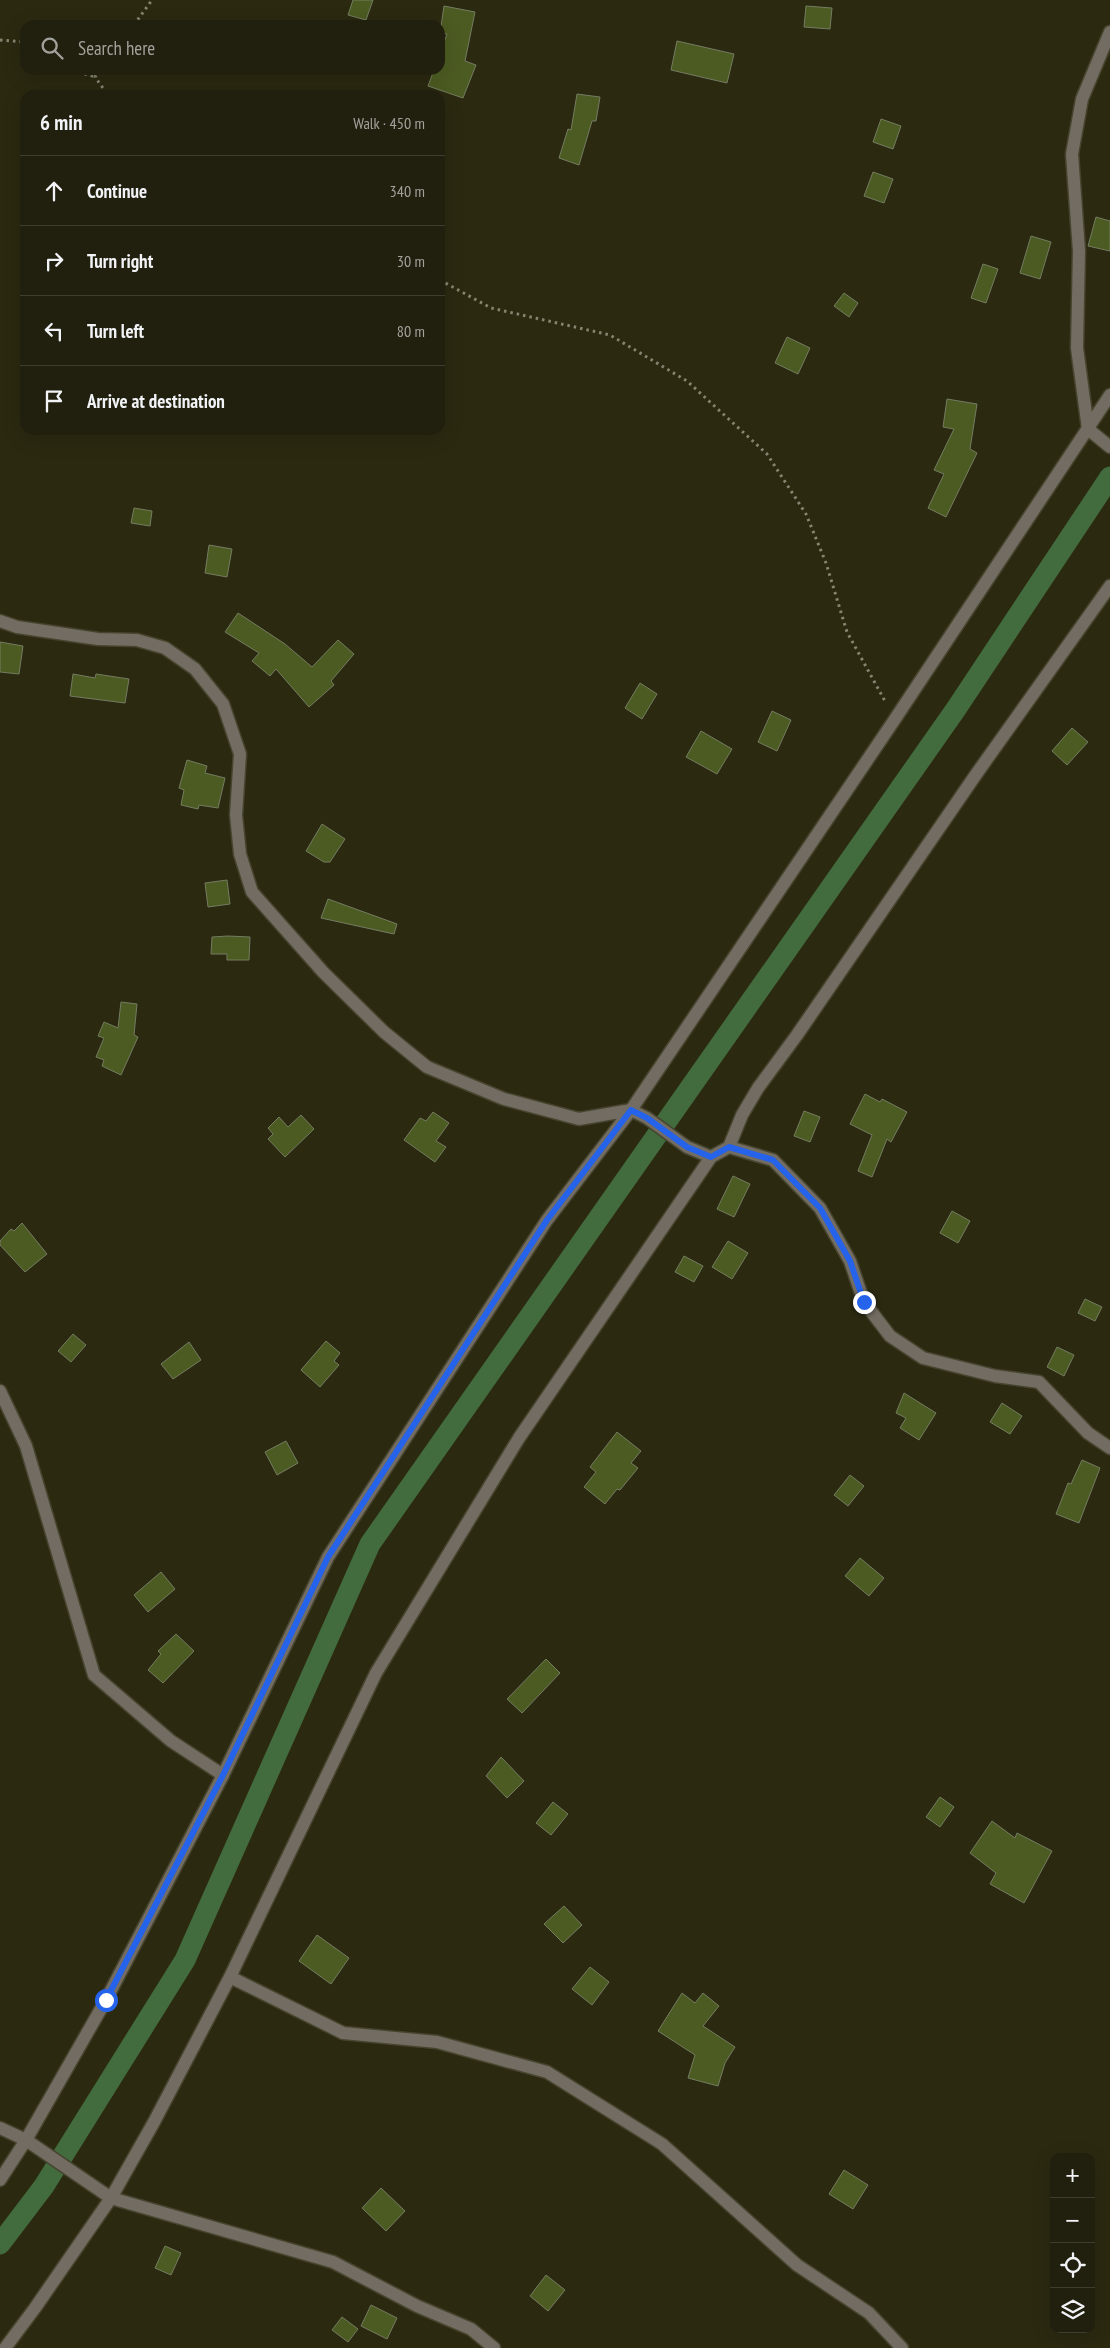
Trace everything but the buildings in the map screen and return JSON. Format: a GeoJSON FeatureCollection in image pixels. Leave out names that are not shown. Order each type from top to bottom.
{"type":"FeatureCollection","features":[{"type":"Feature","properties":{"kind":"street"},"geometry":{"type":"LineString","coordinates":[[1108,446],[1088,429],[1077,348],[1079,250],[1072,154],[1082,99],[1110,32]]}},
{"type":"Feature","properties":{"kind":"street"},"geometry":{"type":"LineString","coordinates":[[0,2180],[26,2140],[106,2000],[223,1775],[328,1557],[547,1220],[631,1110],[895,719],[1110,395]]}},
{"type":"Feature","properties":{"kind":"street"},"geometry":{"type":"LineString","coordinates":[[4,2348],[35,2308],[111,2198],[154,2122],[230,1977],[376,1674],[519,1438],[711,1157],[729,1147],[742,1115],[758,1088],[797,1035],[977,773],[1110,586]]}},
{"type":"Feature","properties":{"kind":"street"},"geometry":{"type":"LineString","coordinates":[[0,621],[17,627],[98,639],[138,640],[165,648],[195,669],[223,704],[240,754],[236,815],[240,854],[252,892],[323,972],[384,1032],[427,1067],[504,1099],[579,1120],[631,1110],[647,1118],[687,1147],[711,1157]]}},
{"type":"Feature","properties":{"kind":"street"},"geometry":{"type":"LineString","coordinates":[[729,1147],[773,1160],[820,1208],[850,1261],[864,1302],[890,1336],[923,1358],[995,1376],[1039,1382],[1088,1433],[1110,1448]]}},
{"type":"Feature","properties":{"kind":"street"},"geometry":{"type":"LineString","coordinates":[[0,1391],[26,1446],[94,1675],[171,1741],[223,1775]]}},
{"type":"Feature","properties":{"kind":"street"},"geometry":{"type":"LineString","coordinates":[[230,1977],[343,2033],[437,2042],[547,2072],[662,2144],[797,2265],[869,2314],[902,2348]]}},
{"type":"Feature","properties":{"kind":"street"},"geometry":{"type":"LineString","coordinates":[[0,2128],[26,2140],[50,2155],[111,2198],[333,2262],[417,2306],[471,2329],[494,2348]]}},
{"type":"Feature","properties":{"kind":"path"},"geometry":{"type":"LineString","coordinates":[[138,20],[152,0]]}},
{"type":"Feature","properties":{"kind":"path"},"geometry":{"type":"LineString","coordinates":[[0,40],[20,42]]}},
{"type":"Feature","properties":{"kind":"path"},"geometry":{"type":"LineString","coordinates":[[91,75],[95,76],[105,90]]}},
{"type":"Feature","properties":{"kind":"path"},"geometry":{"type":"LineString","coordinates":[[445,283],[491,308],[610,335],[687,381],[767,454],[806,514],[826,563],[847,632],[895,719]]}},
{"type":"Feature","properties":{"kind":"waterway"},"geometry":{"type":"LineString","coordinates":[[0,2244],[44,2186],[185,1960],[370,1544],[956,709],[1110,477]]}},
{"type":"Feature","properties":{"kind":"route"},"geometry":{"type":"LineString","coordinates":[[106,2000],[223,1775],[328,1557],[547,1220],[631,1110],[647,1118],[687,1147],[711,1157],[729,1147],[773,1160],[820,1208],[850,1261],[864,1302]]}}]}
